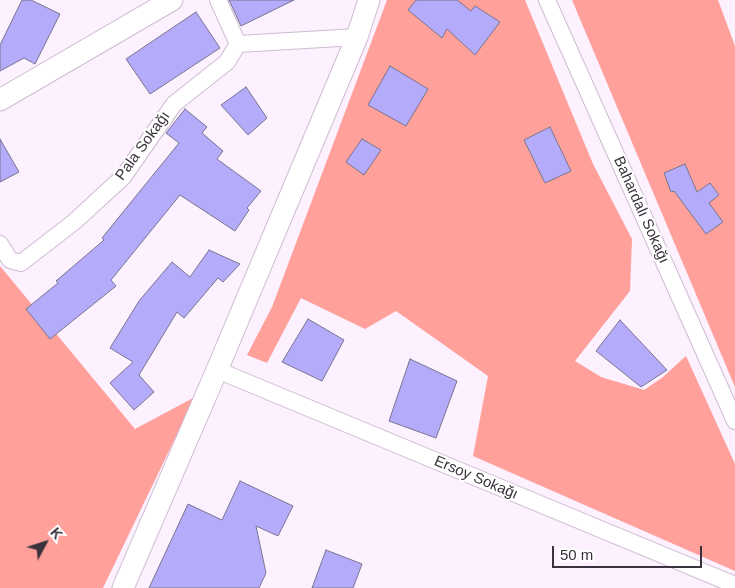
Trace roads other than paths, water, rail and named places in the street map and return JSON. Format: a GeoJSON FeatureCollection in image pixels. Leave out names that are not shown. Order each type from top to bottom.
{"type":"FeatureCollection","features":[{"type":"Feature","properties":{"kind":"street"},"geometry":{"type":"LineString","coordinates":[[0,100],[172,0]]}},
{"type":"Feature","properties":{"kind":"street"},"geometry":{"type":"LineString","coordinates":[[218,0],[238,44],[357,37]]}},
{"type":"Feature","properties":{"kind":"street"},"geometry":{"type":"LineString","coordinates":[[123,588],[218,370],[357,37],[369,0]]}},
{"type":"Feature","properties":{"kind":"street","name":"Bahardalı Sokağı"},"geometry":{"type":"LineString","coordinates":[[547,0],[735,421]]}},
{"type":"Feature","properties":{"kind":"street","name":"Pala Sokağı"},"geometry":{"type":"LineString","coordinates":[[0,244],[10,260],[21,264],[74,222],[123,177],[174,104],[227,62],[238,44]]}},
{"type":"Feature","properties":{"kind":"street","name":"Ersoy Sokağı"},"geometry":{"type":"LineString","coordinates":[[218,370],[735,586]]}}]}
